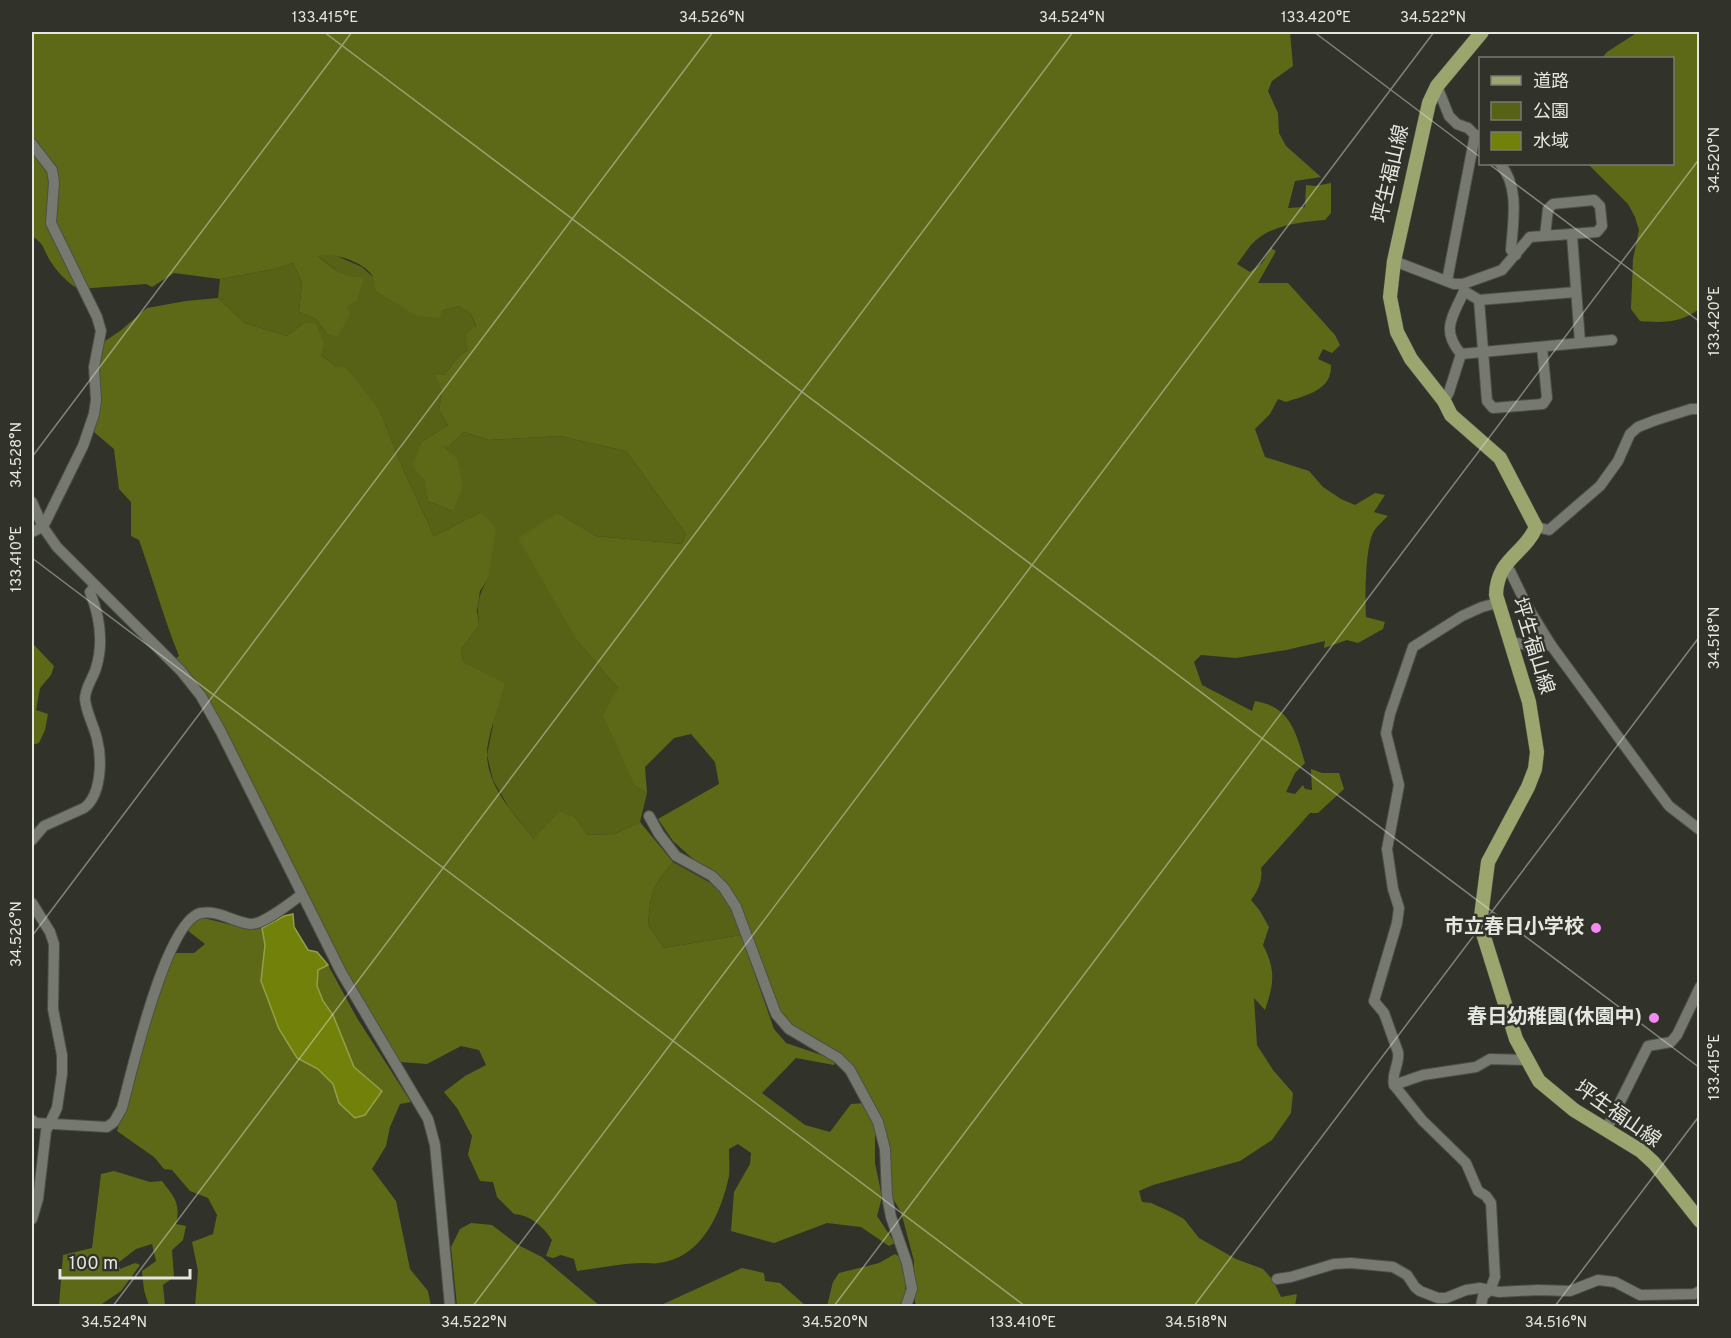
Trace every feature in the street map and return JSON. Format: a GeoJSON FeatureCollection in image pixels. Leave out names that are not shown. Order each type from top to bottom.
{"type":"FeatureCollection","features":[{"type":"Feature","properties":{"kind":"main road","name":"坪生福山線"},"geometry":{"type":"LineString","coordinates":[[1482,32],[1437,86],[1426,114],[1394,261],[1390,297],[1397,332],[1411,359],[1444,401],[1451,415],[1500,458],[1536,527],[1528,540],[1504,566],[1496,587],[1497,603],[1529,702],[1537,752],[1528,786],[1488,862],[1480,924],[1516,1039],[1539,1080],[1574,1110],[1641,1151],[1654,1163],[1700,1221]]}},
{"type":"Feature","properties":{"kind":"street"},"geometry":{"type":"LineString","coordinates":[[1437,86],[1449,116],[1457,124],[1468,128],[1478,138],[1447,282]]}},
{"type":"Feature","properties":{"kind":"street"},"geometry":{"type":"LineString","coordinates":[[32,144],[52,170],[54,182],[51,223],[98,317],[101,331],[94,367],[96,400],[83,446],[43,527],[32,532]]}},
{"type":"Feature","properties":{"kind":"street"},"geometry":{"type":"LineString","coordinates":[[1501,165],[1512,187],[1514,211],[1511,250],[1516,255]]}},
{"type":"Feature","properties":{"kind":"street"},"geometry":{"type":"LineString","coordinates":[[1461,354],[1452,344],[1448,329],[1464,287],[1502,270],[1530,237],[1572,235],[1597,232],[1602,226],[1600,206],[1594,200],[1553,204],[1548,209],[1545,236]]}},
{"type":"Feature","properties":{"kind":"street"},"geometry":{"type":"LineString","coordinates":[[1572,235],[1580,342]]}},
{"type":"Feature","properties":{"kind":"street"},"geometry":{"type":"LineString","coordinates":[[1394,261],[1464,287],[1479,300],[1576,292]]}},
{"type":"Feature","properties":{"kind":"street"},"geometry":{"type":"LineString","coordinates":[[1479,300],[1487,401],[1493,408],[1543,404],[1547,398],[1542,347]]}},
{"type":"Feature","properties":{"kind":"street"},"geometry":{"type":"LineString","coordinates":[[1461,354],[1612,340]]}},
{"type":"Feature","properties":{"kind":"street"},"geometry":{"type":"LineString","coordinates":[[1444,401],[1461,354]]}},
{"type":"Feature","properties":{"kind":"street"},"geometry":{"type":"LineString","coordinates":[[1536,527],[1549,530],[1600,486],[1618,461],[1629,434],[1638,427],[1691,409],[1700,409]]}},
{"type":"Feature","properties":{"kind":"street"},"geometry":{"type":"LineString","coordinates":[[32,502],[43,527],[57,547],[181,671],[201,696],[341,972],[428,1119],[435,1145],[450,1306]]}},
{"type":"Feature","properties":{"kind":"street"},"geometry":{"type":"LineString","coordinates":[[1504,566],[1510,571],[1527,606],[1551,645],[1669,806],[1700,830]]}},
{"type":"Feature","properties":{"kind":"street"},"geometry":{"type":"LineString","coordinates":[[32,840],[45,826],[84,808],[95,794],[101,760],[98,739],[85,701],[101,641],[99,621],[90,592],[94,586]]}},
{"type":"Feature","properties":{"kind":"street"},"geometry":{"type":"LineString","coordinates":[[1481,1306],[1483,1296],[1490,1290],[1495,1277],[1491,1203],[1478,1191],[1466,1163],[1422,1120],[1394,1085],[1392,1078],[1399,1059],[1398,1052],[1384,1013],[1374,1001],[1394,934],[1398,908],[1387,849],[1399,785],[1386,733],[1388,724],[1413,647],[1462,616],[1497,603]]}},
{"type":"Feature","properties":{"kind":"street"},"geometry":{"type":"LineString","coordinates":[[1511,642],[1534,646],[1551,645]]}},
{"type":"Feature","properties":{"kind":"street"},"geometry":{"type":"LineString","coordinates":[[649,816],[676,856],[712,876],[724,888],[736,907],[776,1014],[789,1029],[838,1058],[850,1070],[878,1122],[887,1165],[885,1189],[912,1289],[906,1306]]}},
{"type":"Feature","properties":{"kind":"street"},"geometry":{"type":"LineString","coordinates":[[32,1120],[50,1124],[107,1127],[114,1122],[122,1108],[165,962],[191,920],[199,913],[210,912],[251,924],[260,922],[301,895]]}},
{"type":"Feature","properties":{"kind":"street"},"geometry":{"type":"LineString","coordinates":[[32,903],[50,932],[54,944],[53,1009],[62,1054],[62,1074],[57,1108],[46,1131],[38,1200],[32,1220]]}},
{"type":"Feature","properties":{"kind":"street"},"geometry":{"type":"LineString","coordinates":[[1606,1130],[1648,1046],[1671,1042],[1677,1035],[1700,987]]}},
{"type":"Feature","properties":{"kind":"street"},"geometry":{"type":"LineString","coordinates":[[1394,1085],[1423,1075],[1476,1066],[1490,1059],[1527,1060]]}},
{"type":"Feature","properties":{"kind":"street"},"geometry":{"type":"LineString","coordinates":[[1277,1279],[1334,1264],[1351,1263],[1393,1267],[1407,1275],[1420,1291],[1438,1298],[1446,1298],[1466,1290],[1480,1288],[1499,1292],[1570,1291],[1598,1280],[1606,1280],[1640,1295],[1694,1294],[1700,1291]]}},
{"type":"Feature","properties":{"kind":"green space"},"geometry":{"type":"Polygon","coordinates":[[[332,254],[362,267],[373,277],[442,311],[459,306],[471,314],[476,327],[468,350],[459,356],[444,375],[434,373],[442,393],[439,410],[448,425],[423,441],[428,501],[453,511],[442,446],[449,446],[464,432],[489,440],[560,436],[626,451],[686,534],[682,544],[596,536],[558,513],[578,642],[618,688],[635,786],[647,793],[640,822],[615,834],[585,835],[575,817],[534,839],[509,808],[493,780],[487,755],[493,725],[478,670],[463,662],[461,649],[479,626],[479,602],[488,579],[481,512],[434,536],[402,467],[380,411],[337,367],[320,354],[305,322],[287,336],[245,323],[218,298],[220,279],[275,269],[293,263],[302,283],[299,312],[316,319],[327,334],[364,279],[338,271],[317,255],[332,254]]]}},
{"type":"Feature","properties":{"kind":"green space"},"geometry":{"type":"Polygon","coordinates":[[[673,862],[716,886],[729,905],[741,935],[664,948],[648,925],[649,914],[653,891],[673,862]]]}},
{"type":"Feature","properties":{"kind":"shaded area"},"geometry":{"type":"Polygon","coordinates":[[[32,32],[1290,32],[1293,66],[1272,81],[1268,91],[1278,113],[1279,133],[1286,146],[1321,177],[1295,181],[1288,208],[1305,207],[1306,185],[1331,183],[1331,213],[1325,220],[1285,226],[1266,233],[1251,245],[1237,264],[1250,272],[1262,263],[1271,248],[1276,251],[1258,283],[1288,283],[1335,335],[1340,345],[1332,353],[1323,349],[1318,359],[1331,365],[1327,381],[1322,386],[1316,391],[1286,402],[1278,399],[1270,414],[1255,429],[1265,457],[1309,471],[1323,487],[1341,499],[1355,505],[1375,493],[1385,495],[1374,512],[1388,516],[1371,538],[1367,560],[1366,617],[1385,622],[1383,629],[1358,643],[1347,640],[1324,648],[1325,641],[1236,658],[1201,655],[1194,662],[1202,685],[1252,711],[1255,701],[1267,704],[1277,709],[1290,723],[1305,763],[1295,773],[1286,792],[1295,794],[1303,785],[1305,789],[1312,790],[1311,769],[1322,773],[1339,773],[1344,789],[1318,813],[1310,813],[1261,868],[1259,885],[1251,900],[1269,927],[1263,945],[1272,970],[1270,992],[1265,1010],[1254,998],[1257,1045],[1273,1070],[1293,1093],[1291,1113],[1272,1140],[1240,1161],[1139,1191],[1142,1202],[1151,1203],[1184,1219],[1199,1238],[1236,1259],[1263,1269],[1273,1280],[1281,1297],[1297,1294],[1295,1306],[919,1306],[915,1303],[914,1261],[901,1212],[890,1194],[891,1165],[853,1068],[792,1026],[779,1012],[739,905],[673,841],[658,819],[719,784],[715,762],[691,734],[674,738],[645,767],[647,793],[635,786],[603,715],[618,688],[578,642],[518,538],[558,513],[596,536],[682,544],[686,534],[626,451],[560,436],[489,440],[464,432],[449,446],[442,446],[457,459],[463,486],[453,511],[428,501],[425,481],[412,465],[423,441],[448,425],[439,410],[442,393],[434,373],[444,375],[459,356],[468,350],[466,335],[476,326],[471,314],[459,306],[442,311],[439,318],[417,316],[376,291],[374,279],[369,272],[348,259],[332,255],[318,256],[339,271],[350,276],[364,278],[357,300],[347,307],[350,315],[337,337],[327,334],[316,319],[299,312],[302,283],[293,263],[275,269],[220,279],[174,273],[152,287],[146,284],[78,289],[70,283],[48,258],[42,245],[32,236],[32,32]]]}},
{"type":"Feature","properties":{"kind":"shaded area"},"geometry":{"type":"Polygon","coordinates":[[[1638,32],[1699,32],[1699,309],[1678,319],[1664,322],[1640,321],[1631,309],[1633,259],[1639,230],[1628,204],[1589,165],[1674,165],[1674,57],[1603,57],[1638,32]]]}},
{"type":"Feature","properties":{"kind":"shaded area"},"geometry":{"type":"Polygon","coordinates":[[[218,298],[245,323],[287,336],[305,322],[316,325],[324,344],[321,355],[337,367],[346,368],[380,411],[402,467],[434,536],[481,512],[496,528],[488,579],[480,591],[477,611],[479,626],[461,649],[463,662],[505,683],[491,729],[487,755],[497,790],[534,839],[559,812],[575,817],[586,835],[615,834],[640,822],[673,862],[653,891],[649,914],[648,925],[664,948],[741,935],[774,1029],[786,1043],[836,1060],[834,1065],[796,1058],[762,1093],[805,1125],[830,1132],[851,1104],[866,1103],[875,1129],[875,1163],[882,1197],[877,1216],[895,1243],[889,1246],[861,1227],[827,1223],[774,1243],[731,1231],[734,1192],[750,1164],[751,1153],[738,1144],[729,1149],[729,1173],[725,1190],[715,1218],[707,1232],[687,1252],[674,1259],[657,1263],[628,1264],[577,1271],[574,1259],[561,1255],[553,1258],[546,1256],[552,1240],[545,1230],[531,1219],[514,1214],[497,1197],[493,1182],[480,1181],[468,1155],[472,1136],[457,1108],[444,1092],[465,1076],[486,1065],[479,1050],[461,1046],[427,1064],[400,1062],[343,970],[309,900],[175,659],[179,656],[139,540],[131,536],[131,502],[119,489],[114,449],[94,432],[100,402],[98,385],[102,343],[147,308],[218,298]]]}},
{"type":"Feature","properties":{"kind":"shaded area"},"geometry":{"type":"Polygon","coordinates":[[[32,643],[54,666],[51,675],[40,688],[36,710],[48,714],[45,730],[39,743],[32,745],[32,643]]]}},
{"type":"Feature","properties":{"kind":"shaded area"},"geometry":{"type":"Polygon","coordinates":[[[204,918],[251,930],[262,928],[265,945],[261,981],[279,1029],[297,1058],[318,1069],[333,1084],[339,1103],[381,1092],[354,1067],[333,1015],[323,1001],[317,986],[318,970],[328,965],[357,1018],[411,1102],[400,1104],[390,1127],[386,1146],[372,1169],[396,1201],[410,1269],[428,1291],[431,1306],[195,1306],[198,1271],[192,1242],[213,1234],[217,1215],[208,1198],[190,1191],[172,1170],[164,1169],[154,1157],[117,1131],[159,988],[176,953],[194,953],[205,944],[187,930],[195,920],[204,918]]]}},
{"type":"Feature","properties":{"kind":"shaded area"},"geometry":{"type":"Polygon","coordinates":[[[114,1171],[150,1182],[162,1181],[177,1205],[176,1224],[186,1226],[183,1240],[172,1250],[174,1277],[163,1285],[165,1306],[149,1306],[144,1290],[142,1271],[156,1261],[152,1244],[136,1249],[118,1263],[120,1269],[135,1263],[140,1265],[121,1291],[99,1306],[59,1306],[63,1255],[92,1248],[101,1174],[114,1171]]]}},
{"type":"Feature","properties":{"kind":"shaded area"},"geometry":{"type":"Polygon","coordinates":[[[471,1223],[492,1225],[518,1245],[542,1257],[600,1306],[457,1306],[451,1247],[460,1229],[471,1223]]]}},
{"type":"Feature","properties":{"kind":"shaded area"},"geometry":{"type":"Polygon","coordinates":[[[895,1254],[903,1259],[906,1294],[899,1306],[827,1306],[833,1282],[839,1273],[879,1263],[895,1254]]]}},
{"type":"Feature","properties":{"kind":"shaded area"},"geometry":{"type":"Polygon","coordinates":[[[742,1268],[764,1273],[765,1281],[780,1283],[806,1306],[659,1306],[742,1268]]]}},
{"type":"Feature","properties":{"kind":"water"},"geometry":{"type":"Polygon","coordinates":[[[293,914],[294,927],[308,950],[317,952],[328,965],[318,970],[317,986],[323,1001],[333,1015],[354,1067],[382,1091],[365,1115],[355,1118],[339,1103],[333,1084],[318,1069],[297,1058],[279,1029],[261,981],[265,945],[262,928],[284,916],[293,914]]]}},
{"type":"Feature","properties":{"kind":"place","name":"市立春日小学校"},"geometry":{"type":"Point","coordinates":[1596,928]}},
{"type":"Feature","properties":{"kind":"place","name":"春日幼稚園(休園中)"},"geometry":{"type":"Point","coordinates":[1654,1018]}}]}
